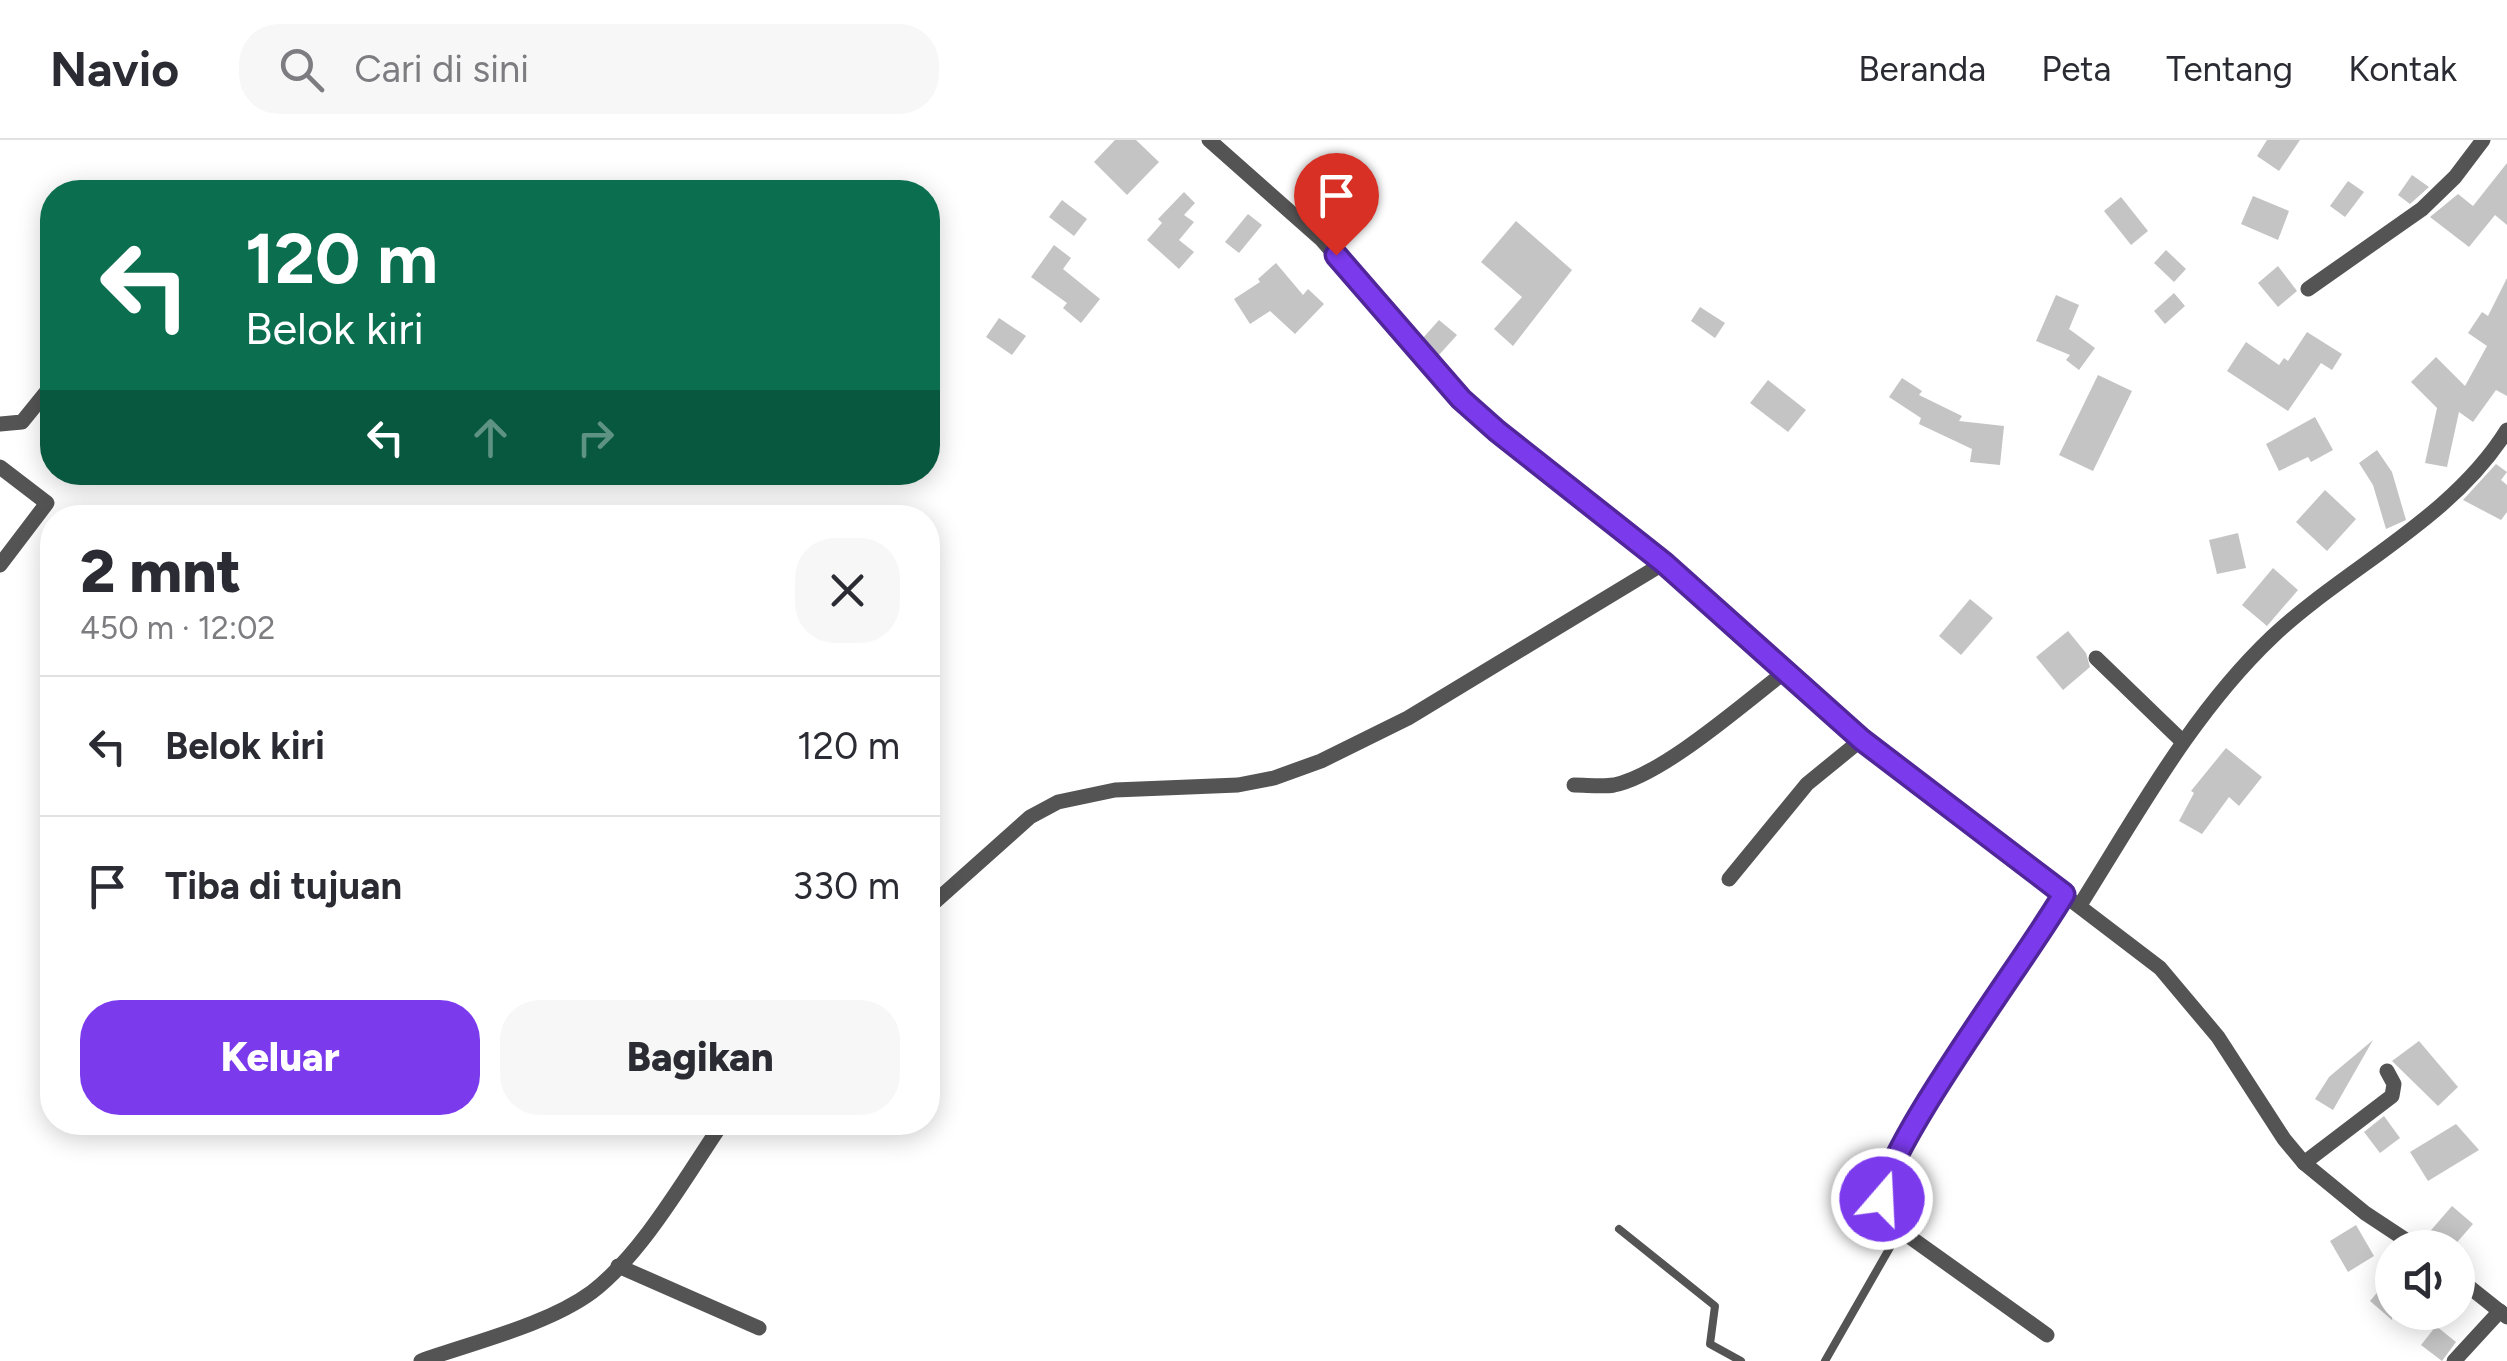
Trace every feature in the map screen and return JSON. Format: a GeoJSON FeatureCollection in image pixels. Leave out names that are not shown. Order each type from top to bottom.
{"type":"FeatureCollection","features":[{"type":"Feature","properties":{"kind":"street"},"geometry":{"type":"LineString","coordinates":[[1210,140],[1322,240],[1461,399],[1664,563],[1862,740],[2148,957],[2218,1037],[2304,1163],[2390,1230]]}},
{"type":"Feature","properties":{"kind":"street"},"geometry":{"type":"LineString","coordinates":[[2308,290],[2422,209],[2455,177],[2482,140]]}},
{"type":"Feature","properties":{"kind":"street"},"geometry":{"type":"LineString","coordinates":[[0,424],[22,422],[40,400]]}},
{"type":"Feature","properties":{"kind":"street"},"geometry":{"type":"LineString","coordinates":[[2080,905],[2183,742],[2244,664],[2276,634],[2431,515],[2505,438]]}},
{"type":"Feature","properties":{"kind":"street"},"geometry":{"type":"LineString","coordinates":[[0,468],[45,505]]}},
{"type":"Feature","properties":{"kind":"street"},"geometry":{"type":"LineString","coordinates":[[0,565],[40,512]]}},
{"type":"Feature","properties":{"kind":"street"},"geometry":{"type":"LineString","coordinates":[[940,897],[1030,817],[1058,802],[1115,790],[1238,785],[1274,778],[1322,761],[1408,718],[1664,563]]}},
{"type":"Feature","properties":{"kind":"street"},"geometry":{"type":"LineString","coordinates":[[2096,658],[2183,742]]}},
{"type":"Feature","properties":{"kind":"street"},"geometry":{"type":"LineString","coordinates":[[1574,785],[1613,785],[1637,776],[1674,754],[1786,671]]}},
{"type":"Feature","properties":{"kind":"street"},"geometry":{"type":"LineString","coordinates":[[1729,879],[1807,784],[1862,740]]}},
{"type":"Feature","properties":{"kind":"street"},"geometry":{"type":"LineString","coordinates":[[2047,1336],[1900,1230],[1882,1199],[1888,1170],[2064,894]]}},
{"type":"Feature","properties":{"kind":"street"},"geometry":{"type":"LineString","coordinates":[[2304,1163],[2392,1096],[2394,1084],[2387,1071]]}},
{"type":"Feature","properties":{"kind":"street"},"geometry":{"type":"LineString","coordinates":[[421,1361],[576,1302],[618,1266],[714,1135]]}},
{"type":"Feature","properties":{"kind":"street"},"geometry":{"type":"LineString","coordinates":[[618,1266],[759,1328]]}},
{"type":"Feature","properties":{"kind":"street"},"geometry":{"type":"LineString","coordinates":[[2454,1361],[2503,1314],[2475,1292]]}},
{"type":"Feature","properties":{"kind":"lane"},"geometry":{"type":"LineString","coordinates":[[1619,1229],[1715,1306],[1710,1344],[1741,1361]]}},
{"type":"Feature","properties":{"kind":"lane"},"geometry":{"type":"LineString","coordinates":[[1826,1361],[1900,1230]]}},
{"type":"Feature","properties":{"kind":"building"},"geometry":{"type":"Polygon","coordinates":[[[1115,140],[1136,140],[1159,162],[1127,195],[1094,162],[1115,140]]]}},
{"type":"Feature","properties":{"kind":"building"},"geometry":{"type":"Polygon","coordinates":[[[2267,140],[2300,140],[2279,171],[2257,156],[2267,140]]]}},
{"type":"Feature","properties":{"kind":"building"},"geometry":{"type":"Polygon","coordinates":[[[2507,163],[2507,225],[2495,215],[2469,247],[2430,217],[2458,194],[2473,206],[2507,163]]]}},
{"type":"Feature","properties":{"kind":"building"},"geometry":{"type":"Polygon","coordinates":[[[2412,175],[2429,187],[2410,204],[2398,195],[2412,175]]]}},
{"type":"Feature","properties":{"kind":"building"},"geometry":{"type":"Polygon","coordinates":[[[2348,181],[2364,192],[2345,217],[2330,206],[2348,181]]]}},
{"type":"Feature","properties":{"kind":"building"},"geometry":{"type":"Polygon","coordinates":[[[1184,192],[1195,203],[1184,215],[1194,222],[1179,240],[1194,252],[1179,269],[1147,240],[1162,223],[1158,219],[1184,192]]]}},
{"type":"Feature","properties":{"kind":"building"},"geometry":{"type":"Polygon","coordinates":[[[2253,196],[2289,211],[2278,240],[2241,224],[2253,196]]]}},
{"type":"Feature","properties":{"kind":"building"},"geometry":{"type":"Polygon","coordinates":[[[2121,197],[2148,231],[2131,245],[2104,211],[2121,197]]]}},
{"type":"Feature","properties":{"kind":"building"},"geometry":{"type":"Polygon","coordinates":[[[1062,200],[1087,219],[1074,236],[1049,217],[1062,200]]]}},
{"type":"Feature","properties":{"kind":"building"},"geometry":{"type":"Polygon","coordinates":[[[1248,214],[1262,225],[1239,253],[1225,242],[1248,214]]]}},
{"type":"Feature","properties":{"kind":"building"},"geometry":{"type":"Polygon","coordinates":[[[1516,221],[1572,270],[1513,346],[1494,329],[1522,297],[1481,262],[1516,221]]]}},
{"type":"Feature","properties":{"kind":"building"},"geometry":{"type":"Polygon","coordinates":[[[1054,245],[1071,258],[1063,269],[1100,299],[1081,323],[1063,308],[1067,303],[1031,277],[1054,245]]]}},
{"type":"Feature","properties":{"kind":"building"},"geometry":{"type":"Polygon","coordinates":[[[2166,250],[2186,269],[2174,282],[2154,263],[2166,250]]]}},
{"type":"Feature","properties":{"kind":"building"},"geometry":{"type":"Polygon","coordinates":[[[1276,263],[1303,295],[1308,289],[1324,304],[1295,334],[1270,311],[1250,324],[1234,299],[1260,282],[1258,279],[1276,263]]]}},
{"type":"Feature","properties":{"kind":"building"},"geometry":{"type":"Polygon","coordinates":[[[2278,266],[2297,291],[2278,307],[2258,283],[2278,266]]]}},
{"type":"Feature","properties":{"kind":"building"},"geometry":{"type":"Polygon","coordinates":[[[2507,278],[2507,396],[2496,390],[2473,422],[2459,412],[2447,467],[2425,463],[2437,408],[2411,382],[2436,357],[2465,386],[2487,346],[2468,333],[2482,312],[2488,316],[2507,278]]]}},
{"type":"Feature","properties":{"kind":"building"},"geometry":{"type":"Polygon","coordinates":[[[2174,293],[2185,306],[2165,324],[2154,311],[2174,293]]]}},
{"type":"Feature","properties":{"kind":"building"},"geometry":{"type":"Polygon","coordinates":[[[2056,295],[2079,305],[2069,329],[2095,348],[2079,370],[2066,360],[2070,355],[2036,341],[2056,295]]]}},
{"type":"Feature","properties":{"kind":"building"},"geometry":{"type":"Polygon","coordinates":[[[1700,307],[1725,323],[1715,338],[1691,321],[1700,307]]]}},
{"type":"Feature","properties":{"kind":"building"},"geometry":{"type":"Polygon","coordinates":[[[999,318],[1026,336],[1012,355],[986,337],[999,318]]]}},
{"type":"Feature","properties":{"kind":"building"},"geometry":{"type":"Polygon","coordinates":[[[1439,320],[1457,335],[1438,356],[1423,338],[1439,320]]]}},
{"type":"Feature","properties":{"kind":"building"},"geometry":{"type":"Polygon","coordinates":[[[2307,332],[2342,354],[2332,370],[2321,363],[2288,411],[2227,371],[2246,342],[2279,365],[2284,358],[2288,361],[2307,332]]]}},
{"type":"Feature","properties":{"kind":"building"},"geometry":{"type":"Polygon","coordinates":[[[2098,375],[2132,391],[2093,471],[2059,455],[2098,375]]]}},
{"type":"Feature","properties":{"kind":"building"},"geometry":{"type":"Polygon","coordinates":[[[1902,378],[1922,391],[1919,395],[1962,416],[1959,421],[2004,426],[2000,465],[1970,462],[1972,449],[1919,424],[1921,418],[1889,397],[1902,378]]]}},
{"type":"Feature","properties":{"kind":"building"},"geometry":{"type":"Polygon","coordinates":[[[1768,380],[1806,410],[1788,432],[1750,403],[1768,380]]]}},
{"type":"Feature","properties":{"kind":"building"},"geometry":{"type":"Polygon","coordinates":[[[2315,417],[2333,450],[2311,462],[2308,457],[2279,471],[2266,444],[2315,417]]]}},
{"type":"Feature","properties":{"kind":"building"},"geometry":{"type":"Polygon","coordinates":[[[2377,450],[2392,472],[2406,520],[2386,529],[2373,485],[2359,463],[2377,450]]]}},
{"type":"Feature","properties":{"kind":"building"},"geometry":{"type":"Polygon","coordinates":[[[2496,464],[2507,472],[2501,480],[2507,485],[2507,512],[2501,520],[2463,500],[2496,464]]]}},
{"type":"Feature","properties":{"kind":"building"},"geometry":{"type":"Polygon","coordinates":[[[2325,490],[2356,519],[2327,551],[2296,522],[2325,490]]]}},
{"type":"Feature","properties":{"kind":"building"},"geometry":{"type":"Polygon","coordinates":[[[2238,533],[2246,568],[2217,574],[2209,540],[2238,533]]]}},
{"type":"Feature","properties":{"kind":"building"},"geometry":{"type":"Polygon","coordinates":[[[2273,568],[2298,590],[2267,626],[2242,605],[2273,568]]]}},
{"type":"Feature","properties":{"kind":"building"},"geometry":{"type":"Polygon","coordinates":[[[1970,599],[1993,618],[1961,655],[1939,636],[1970,599]]]}},
{"type":"Feature","properties":{"kind":"building"},"geometry":{"type":"Polygon","coordinates":[[[2068,631],[2086,653],[2090,667],[2063,690],[2036,657],[2068,631]]]}},
{"type":"Feature","properties":{"kind":"building"},"geometry":{"type":"Polygon","coordinates":[[[2226,748],[2262,777],[2239,806],[2229,797],[2202,834],[2179,821],[2194,793],[2191,791],[2226,748]]]}},
{"type":"Feature","properties":{"kind":"building"},"geometry":{"type":"Polygon","coordinates":[[[2373,1040],[2333,1110],[2315,1099],[2329,1077],[2373,1040]]]}},
{"type":"Feature","properties":{"kind":"building"},"geometry":{"type":"Polygon","coordinates":[[[2419,1041],[2458,1087],[2438,1106],[2392,1061],[2419,1041]]]}},
{"type":"Feature","properties":{"kind":"building"},"geometry":{"type":"Polygon","coordinates":[[[2384,1116],[2400,1138],[2380,1153],[2364,1132],[2384,1116]]]}},
{"type":"Feature","properties":{"kind":"building"},"geometry":{"type":"Polygon","coordinates":[[[2456,1124],[2479,1150],[2428,1181],[2410,1152],[2456,1124]]]}},
{"type":"Feature","properties":{"kind":"building"},"geometry":{"type":"Polygon","coordinates":[[[2452,1206],[2473,1224],[2468,1230],[2431,1230],[2452,1206]]]}},
{"type":"Feature","properties":{"kind":"building"},"geometry":{"type":"Polygon","coordinates":[[[2356,1225],[2374,1256],[2348,1272],[2330,1241],[2356,1225]]]}},
{"type":"Feature","properties":{"kind":"building"},"geometry":{"type":"Polygon","coordinates":[[[2433,1330],[2441,1330],[2456,1342],[2442,1361],[2421,1345],[2433,1330]]]}},
{"type":"Feature","properties":{"kind":"route"},"geometry":{"type":"LineString","coordinates":[[1336,255],[1461,399],[1497,431],[1664,563],[1862,740],[2064,894],[1888,1170],[1882,1184],[1882,1199]]}}]}
